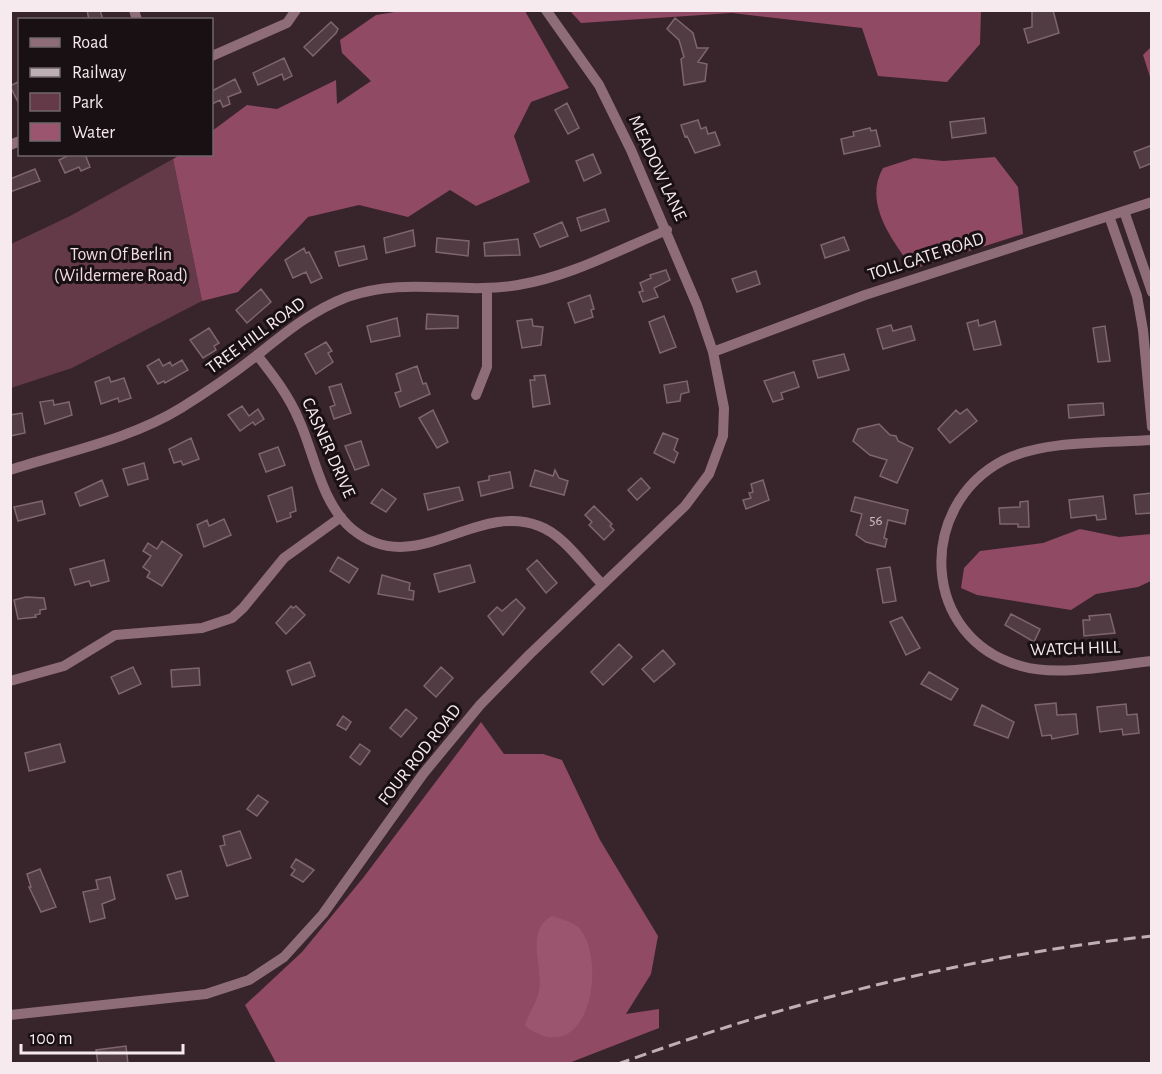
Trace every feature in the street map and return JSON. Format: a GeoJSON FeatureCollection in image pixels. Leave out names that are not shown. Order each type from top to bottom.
{"type":"FeatureCollection","features":[{"type":"Feature","properties":{"kind":"street"},"geometry":{"type":"LineString","coordinates":[[213,56],[287,23],[296,10]]}},
{"type":"Feature","properties":{"kind":"street","name":"MEADOW LANE"},"geometry":{"type":"LineString","coordinates":[[546,10],[599,86],[667,230],[713,352]]}},
{"type":"Feature","properties":{"kind":"street","name":"TOLL GATE ROAD"},"geometry":{"type":"LineString","coordinates":[[713,352],[865,294],[1152,202]]}},
{"type":"Feature","properties":{"kind":"street"},"geometry":{"type":"LineString","coordinates":[[1124,211],[1152,292]]}},
{"type":"Feature","properties":{"kind":"street"},"geometry":{"type":"LineString","coordinates":[[1109,216],[1137,296],[1149,366],[1152,427]]}},
{"type":"Feature","properties":{"kind":"street","name":"TREE HILL ROAD"},"geometry":{"type":"LineString","coordinates":[[10,470],[137,429],[168,415],[218,384],[300,320],[324,307],[371,290],[394,286],[433,285],[487,288],[540,280],[667,230]]}},
{"type":"Feature","properties":{"kind":"street"},"geometry":{"type":"LineString","coordinates":[[1126,260],[1140,256]]}},
{"type":"Feature","properties":{"kind":"street"},"geometry":{"type":"LineString","coordinates":[[476,395],[483,385],[487,367],[487,288]]}},
{"type":"Feature","properties":{"kind":"street","name":"FOUR ROD ROAD"},"geometry":{"type":"LineString","coordinates":[[10,1015],[206,994],[228,988],[267,969],[303,938],[323,914],[423,774],[480,705],[602,584],[685,506],[709,474],[723,436],[724,408],[713,352]]}},
{"type":"Feature","properties":{"kind":"street","name":"CASNER DRIVE"},"geometry":{"type":"LineString","coordinates":[[257,355],[277,381],[299,419],[323,483],[340,517],[368,539],[405,548],[425,545],[490,522],[525,522],[541,526],[556,536],[602,584]]}},
{"type":"Feature","properties":{"kind":"street","name":"WATCH HILL"},"geometry":{"type":"LineString","coordinates":[[1152,440],[1039,450],[1005,460],[990,468],[976,479],[955,505],[943,534],[941,569],[948,603],[956,617],[981,646],[999,658],[1021,667],[1042,670],[1152,661]]}},
{"type":"Feature","properties":{"kind":"street"},"geometry":{"type":"LineString","coordinates":[[10,681],[64,666],[115,635],[202,628],[232,618],[284,558],[340,517]]}},
{"type":"Feature","properties":{"kind":"green space","name":"Town Of Berlin (Wildermere Road)"},"geometry":{"type":"Polygon","coordinates":[[[173,159],[202,301],[72,368],[11,388],[11,244],[70,216],[173,159]]]}},
{"type":"Feature","properties":{"kind":"shaded area"},"geometry":{"type":"Polygon","coordinates":[[[401,11],[525,11],[569,88],[531,102],[514,136],[530,182],[476,206],[450,190],[408,217],[359,205],[308,217],[238,292],[202,301],[173,159],[178,156],[213,156],[213,130],[247,105],[277,109],[336,80],[337,104],[371,81],[342,53],[340,40],[376,15],[401,11]]]}},
{"type":"Feature","properties":{"kind":"shaded area"},"geometry":{"type":"Polygon","coordinates":[[[570,11],[981,11],[980,44],[947,82],[878,76],[862,28],[732,13],[581,23],[570,11]]]}},
{"type":"Feature","properties":{"kind":"shaded area"},"geometry":{"type":"Polygon","coordinates":[[[1151,47],[1151,80],[1143,55],[1151,47]]]}},
{"type":"Feature","properties":{"kind":"shaded area"},"geometry":{"type":"Polygon","coordinates":[[[995,157],[1018,187],[1023,234],[913,269],[889,234],[878,208],[876,194],[883,168],[914,158],[943,161],[995,157]]]}},
{"type":"Feature","properties":{"kind":"shaded area"},"geometry":{"type":"Polygon","coordinates":[[[1080,529],[1119,537],[1151,534],[1151,581],[1138,587],[1096,594],[1071,610],[977,595],[961,588],[964,568],[980,551],[1043,543],[1080,529]]]}},
{"type":"Feature","properties":{"kind":"shaded area"},"geometry":{"type":"Polygon","coordinates":[[[481,722],[504,754],[543,754],[562,760],[600,840],[658,936],[651,974],[626,1014],[659,1009],[659,1028],[569,1063],[276,1063],[245,1005],[302,952],[363,878],[481,722]]]}},
{"type":"Feature","properties":{"kind":"water"},"geometry":{"type":"Polygon","coordinates":[[[552,916],[578,927],[587,942],[592,961],[592,984],[588,1005],[579,1023],[565,1035],[547,1037],[525,1026],[539,991],[537,940],[539,931],[552,916]]]}},
{"type":"Feature","properties":{"kind":"building"},"geometry":{"type":"Polygon","coordinates":[[[87,10],[100,10],[102,18],[89,18],[87,10]]]}},
{"type":"Feature","properties":{"kind":"building"},"geometry":{"type":"Polygon","coordinates":[[[1032,10],[1053,10],[1059,33],[1028,43],[1024,29],[1032,27],[1032,10]]]}},
{"type":"Feature","properties":{"kind":"building"},"geometry":{"type":"Polygon","coordinates":[[[675,18],[693,33],[697,48],[708,48],[698,62],[707,64],[705,81],[684,85],[681,59],[684,57],[679,40],[667,29],[675,18]]]}},
{"type":"Feature","properties":{"kind":"building"},"geometry":{"type":"Polygon","coordinates":[[[331,22],[338,29],[336,33],[313,56],[304,47],[331,22]]]}},
{"type":"Feature","properties":{"kind":"building"},"geometry":{"type":"Polygon","coordinates":[[[284,58],[292,76],[284,80],[282,74],[258,85],[253,73],[284,58]]]}},
{"type":"Feature","properties":{"kind":"building"},"geometry":{"type":"Polygon","coordinates":[[[235,79],[241,92],[228,97],[230,104],[223,107],[220,100],[213,104],[213,90],[235,79]]]}},
{"type":"Feature","properties":{"kind":"building"},"geometry":{"type":"Polygon","coordinates":[[[18,82],[18,102],[10,86],[18,82]]]}},
{"type":"Feature","properties":{"kind":"building"},"geometry":{"type":"Polygon","coordinates":[[[567,103],[579,128],[568,134],[555,110],[567,103]]]}},
{"type":"Feature","properties":{"kind":"building"},"geometry":{"type":"Polygon","coordinates":[[[984,118],[986,133],[952,138],[950,122],[984,118]]]}},
{"type":"Feature","properties":{"kind":"building"},"geometry":{"type":"Polygon","coordinates":[[[698,120],[701,129],[706,127],[708,134],[715,132],[720,145],[695,153],[681,125],[698,120]]]}},
{"type":"Feature","properties":{"kind":"building"},"geometry":{"type":"Polygon","coordinates":[[[870,128],[871,131],[876,130],[880,146],[844,154],[841,139],[854,136],[853,132],[870,128]]]}},
{"type":"Feature","properties":{"kind":"building"},"geometry":{"type":"Polygon","coordinates":[[[1152,145],[1152,163],[1140,168],[1134,152],[1152,145]]]}},
{"type":"Feature","properties":{"kind":"building"},"geometry":{"type":"Polygon","coordinates":[[[593,154],[601,173],[584,181],[576,161],[593,154]]]}},
{"type":"Feature","properties":{"kind":"building"},"geometry":{"type":"Polygon","coordinates":[[[67,156],[86,156],[90,167],[81,171],[79,167],[65,173],[59,160],[67,156]]]}},
{"type":"Feature","properties":{"kind":"building"},"geometry":{"type":"Polygon","coordinates":[[[35,169],[40,181],[10,192],[10,179],[35,169]]]}},
{"type":"Feature","properties":{"kind":"building"},"geometry":{"type":"Polygon","coordinates":[[[605,209],[609,221],[581,231],[577,218],[605,209]]]}},
{"type":"Feature","properties":{"kind":"building"},"geometry":{"type":"Polygon","coordinates":[[[562,222],[568,236],[540,247],[534,234],[562,222]]]}},
{"type":"Feature","properties":{"kind":"building"},"geometry":{"type":"Polygon","coordinates":[[[413,230],[415,246],[386,253],[384,238],[413,230]]]}},
{"type":"Feature","properties":{"kind":"building"},"geometry":{"type":"Polygon","coordinates":[[[844,237],[849,250],[825,258],[821,245],[844,237]]]}},
{"type":"Feature","properties":{"kind":"building"},"geometry":{"type":"Polygon","coordinates":[[[437,238],[469,241],[468,256],[436,252],[437,238]]]}},
{"type":"Feature","properties":{"kind":"building"},"geometry":{"type":"Polygon","coordinates":[[[518,239],[520,255],[485,256],[484,243],[518,239]]]}},
{"type":"Feature","properties":{"kind":"building"},"geometry":{"type":"Polygon","coordinates":[[[364,246],[367,259],[339,266],[335,252],[364,246]]]}},
{"type":"Feature","properties":{"kind":"building"},"geometry":{"type":"Polygon","coordinates":[[[304,248],[306,253],[309,252],[322,278],[311,283],[306,272],[293,278],[285,260],[304,248]]]}},
{"type":"Feature","properties":{"kind":"building"},"geometry":{"type":"Polygon","coordinates":[[[666,270],[670,280],[654,288],[658,297],[643,302],[639,292],[643,291],[640,283],[651,278],[650,275],[666,270]]]}},
{"type":"Feature","properties":{"kind":"building"},"geometry":{"type":"Polygon","coordinates":[[[756,271],[760,284],[737,292],[732,279],[756,271]]]}},
{"type":"Feature","properties":{"kind":"building"},"geometry":{"type":"Polygon","coordinates":[[[261,289],[271,302],[247,323],[236,310],[261,289]]]}},
{"type":"Feature","properties":{"kind":"building"},"geometry":{"type":"Polygon","coordinates":[[[590,295],[594,309],[591,310],[593,317],[575,323],[568,303],[590,295]]]}},
{"type":"Feature","properties":{"kind":"building"},"geometry":{"type":"Polygon","coordinates":[[[427,314],[458,316],[458,328],[426,329],[427,314]]]}},
{"type":"Feature","properties":{"kind":"building"},"geometry":{"type":"Polygon","coordinates":[[[664,316],[676,347],[660,353],[649,322],[664,316]]]}},
{"type":"Feature","properties":{"kind":"building"},"geometry":{"type":"Polygon","coordinates":[[[397,318],[400,336],[371,342],[367,326],[397,318]]]}},
{"type":"Feature","properties":{"kind":"building"},"geometry":{"type":"Polygon","coordinates":[[[532,319],[533,326],[543,327],[541,345],[522,348],[517,321],[532,319]]]}},
{"type":"Feature","properties":{"kind":"building"},"geometry":{"type":"Polygon","coordinates":[[[978,320],[979,326],[995,321],[1001,345],[974,350],[967,323],[978,320]]]}},
{"type":"Feature","properties":{"kind":"building"},"geometry":{"type":"Polygon","coordinates":[[[891,325],[893,331],[911,326],[915,340],[883,349],[877,329],[891,325]]]}},
{"type":"Feature","properties":{"kind":"building"},"geometry":{"type":"Polygon","coordinates":[[[1105,326],[1110,361],[1098,362],[1093,328],[1105,326]]]}},
{"type":"Feature","properties":{"kind":"building"},"geometry":{"type":"Polygon","coordinates":[[[209,328],[219,343],[214,346],[216,350],[203,358],[190,340],[209,328]]]}},
{"type":"Feature","properties":{"kind":"building"},"geometry":{"type":"Polygon","coordinates":[[[326,342],[332,351],[328,353],[333,362],[316,374],[305,354],[326,342]]]}},
{"type":"Feature","properties":{"kind":"building"},"geometry":{"type":"Polygon","coordinates":[[[844,354],[849,370],[818,378],[813,361],[844,354]]]}},
{"type":"Feature","properties":{"kind":"building"},"geometry":{"type":"Polygon","coordinates":[[[159,359],[163,366],[170,362],[172,366],[182,360],[188,370],[165,383],[164,381],[158,384],[147,366],[159,359]]]}},
{"type":"Feature","properties":{"kind":"building"},"geometry":{"type":"Polygon","coordinates":[[[417,366],[423,384],[426,383],[430,394],[400,407],[395,393],[401,391],[396,374],[417,366]]]}},
{"type":"Feature","properties":{"kind":"building"},"geometry":{"type":"Polygon","coordinates":[[[794,372],[799,387],[781,393],[783,399],[773,402],[764,381],[794,372]]]}},
{"type":"Feature","properties":{"kind":"building"},"geometry":{"type":"Polygon","coordinates":[[[545,375],[550,404],[533,407],[530,380],[535,380],[534,376],[545,375]]]}},
{"type":"Feature","properties":{"kind":"building"},"geometry":{"type":"Polygon","coordinates":[[[109,377],[111,382],[124,378],[131,398],[119,402],[118,398],[101,404],[95,382],[109,377]]]}},
{"type":"Feature","properties":{"kind":"building"},"geometry":{"type":"Polygon","coordinates":[[[687,381],[689,392],[681,394],[680,401],[667,403],[664,385],[687,381]]]}},
{"type":"Feature","properties":{"kind":"building"},"geometry":{"type":"Polygon","coordinates":[[[341,384],[351,413],[334,419],[330,407],[335,405],[329,387],[341,384]]]}},
{"type":"Feature","properties":{"kind":"building"},"geometry":{"type":"Polygon","coordinates":[[[53,400],[54,405],[69,402],[72,415],[45,424],[40,402],[53,400]]]}},
{"type":"Feature","properties":{"kind":"building"},"geometry":{"type":"Polygon","coordinates":[[[1103,403],[1104,415],[1069,418],[1068,405],[1103,403]]]}},
{"type":"Feature","properties":{"kind":"building"},"geometry":{"type":"Polygon","coordinates":[[[242,406],[249,416],[258,409],[264,419],[255,425],[253,422],[240,431],[228,415],[242,406]]]}},
{"type":"Feature","properties":{"kind":"building"},"geometry":{"type":"Polygon","coordinates":[[[967,409],[977,421],[950,443],[938,429],[956,410],[960,414],[967,409]]]}},
{"type":"Feature","properties":{"kind":"building"},"geometry":{"type":"Polygon","coordinates":[[[433,410],[448,442],[437,448],[419,418],[433,410]]]}},
{"type":"Feature","properties":{"kind":"building"},"geometry":{"type":"Polygon","coordinates":[[[22,413],[25,433],[10,436],[10,415],[22,413]]]}},
{"type":"Feature","properties":{"kind":"building"},"geometry":{"type":"Polygon","coordinates":[[[879,424],[890,435],[896,436],[898,441],[913,448],[897,483],[880,476],[887,460],[870,455],[853,441],[858,429],[879,424]]]}},
{"type":"Feature","properties":{"kind":"building"},"geometry":{"type":"Polygon","coordinates":[[[663,433],[678,439],[674,450],[678,453],[674,463],[654,453],[663,433]]]}},
{"type":"Feature","properties":{"kind":"building"},"geometry":{"type":"Polygon","coordinates":[[[191,438],[199,459],[183,465],[181,461],[174,463],[169,449],[191,438]]]}},
{"type":"Feature","properties":{"kind":"building"},"geometry":{"type":"Polygon","coordinates":[[[361,441],[369,465],[355,470],[345,446],[361,441]]]}},
{"type":"Feature","properties":{"kind":"building"},"geometry":{"type":"Polygon","coordinates":[[[278,447],[285,465],[266,472],[259,454],[278,447]]]}},
{"type":"Feature","properties":{"kind":"building"},"geometry":{"type":"Polygon","coordinates":[[[144,463],[148,479],[128,485],[123,469],[144,463]]]}},
{"type":"Feature","properties":{"kind":"building"},"geometry":{"type":"Polygon","coordinates":[[[535,470],[553,476],[555,470],[559,478],[568,481],[564,495],[530,486],[535,470]]]}},
{"type":"Feature","properties":{"kind":"building"},"geometry":{"type":"Polygon","coordinates":[[[510,472],[513,488],[481,496],[478,482],[489,480],[489,476],[510,472]]]}},
{"type":"Feature","properties":{"kind":"building"},"geometry":{"type":"Polygon","coordinates":[[[641,478],[650,488],[637,500],[628,490],[641,478]]]}},
{"type":"Feature","properties":{"kind":"building"},"geometry":{"type":"Polygon","coordinates":[[[102,480],[108,496],[80,506],[75,493],[102,480]]]}},
{"type":"Feature","properties":{"kind":"building"},"geometry":{"type":"Polygon","coordinates":[[[763,480],[769,500],[746,509],[743,500],[751,498],[749,493],[753,492],[751,484],[763,480]]]}},
{"type":"Feature","properties":{"kind":"building"},"geometry":{"type":"Polygon","coordinates":[[[292,487],[296,511],[290,513],[291,517],[277,522],[268,496],[292,487]]]}},
{"type":"Feature","properties":{"kind":"building"},"geometry":{"type":"Polygon","coordinates":[[[459,487],[463,500],[428,510],[424,494],[459,487]]]}},
{"type":"Feature","properties":{"kind":"building"},"geometry":{"type":"Polygon","coordinates":[[[382,489],[396,499],[386,512],[371,503],[382,489]]]}},
{"type":"Feature","properties":{"kind":"building"},"geometry":{"type":"Polygon","coordinates":[[[1152,493],[1152,513],[1136,514],[1134,495],[1152,493]]]}},
{"type":"Feature","properties":{"kind":"building"},"geometry":{"type":"Polygon","coordinates":[[[1103,496],[1106,519],[1097,520],[1096,515],[1071,518],[1069,500],[1103,496]]]}},
{"type":"Feature","properties":{"kind":"building"},"geometry":{"type":"Polygon","coordinates":[[[855,497],[908,510],[905,524],[888,520],[884,538],[887,539],[885,547],[866,542],[856,535],[862,514],[851,511],[855,497]]]}},
{"type":"Feature","properties":{"kind":"building"},"geometry":{"type":"Polygon","coordinates":[[[42,501],[45,514],[18,521],[14,507],[42,501]]]}},
{"type":"Feature","properties":{"kind":"building"},"geometry":{"type":"Polygon","coordinates":[[[1028,501],[1029,527],[1018,527],[1018,524],[1000,524],[999,508],[1020,507],[1020,502],[1028,501]]]}},
{"type":"Feature","properties":{"kind":"building"},"geometry":{"type":"Polygon","coordinates":[[[594,506],[612,524],[610,526],[614,530],[604,540],[589,525],[592,522],[585,515],[594,506]]]}},
{"type":"Feature","properties":{"kind":"building"},"geometry":{"type":"Polygon","coordinates":[[[224,519],[231,535],[204,547],[197,525],[207,520],[209,526],[224,519]]]}},
{"type":"Feature","properties":{"kind":"building"},"geometry":{"type":"Polygon","coordinates":[[[162,541],[182,555],[162,586],[147,577],[150,572],[143,567],[151,556],[143,551],[148,543],[157,549],[162,541]]]}},
{"type":"Feature","properties":{"kind":"building"},"geometry":{"type":"Polygon","coordinates":[[[338,557],[358,569],[349,583],[330,571],[338,557]]]}},
{"type":"Feature","properties":{"kind":"building"},"geometry":{"type":"Polygon","coordinates":[[[104,560],[109,581],[91,586],[89,581],[75,585],[70,569],[104,560]]]}},
{"type":"Feature","properties":{"kind":"building"},"geometry":{"type":"Polygon","coordinates":[[[537,560],[557,583],[546,593],[527,569],[537,560]]]}},
{"type":"Feature","properties":{"kind":"building"},"geometry":{"type":"Polygon","coordinates":[[[470,565],[475,582],[439,592],[434,574],[470,565]]]}},
{"type":"Feature","properties":{"kind":"building"},"geometry":{"type":"Polygon","coordinates":[[[890,567],[896,601],[883,603],[877,569],[890,567]]]}},
{"type":"Feature","properties":{"kind":"building"},"geometry":{"type":"Polygon","coordinates":[[[382,575],[410,583],[409,590],[414,591],[413,600],[378,594],[382,575]]]}},
{"type":"Feature","properties":{"kind":"building"},"geometry":{"type":"Polygon","coordinates":[[[26,597],[44,598],[46,609],[40,610],[40,614],[35,615],[36,617],[18,619],[14,600],[26,597]]]}},
{"type":"Feature","properties":{"kind":"building"},"geometry":{"type":"Polygon","coordinates":[[[516,599],[525,608],[503,635],[488,616],[497,607],[502,611],[516,599]]]}},
{"type":"Feature","properties":{"kind":"building"},"geometry":{"type":"Polygon","coordinates":[[[291,606],[293,608],[296,606],[305,615],[286,634],[276,623],[291,606]]]}},
{"type":"Feature","properties":{"kind":"building"},"geometry":{"type":"Polygon","coordinates":[[[1011,614],[1040,629],[1034,642],[1005,625],[1011,614]]]}},
{"type":"Feature","properties":{"kind":"building"},"geometry":{"type":"Polygon","coordinates":[[[1110,614],[1115,633],[1084,636],[1083,620],[1090,620],[1089,616],[1110,614]]]}},
{"type":"Feature","properties":{"kind":"building"},"geometry":{"type":"Polygon","coordinates":[[[902,617],[920,648],[906,655],[890,622],[902,617]]]}},
{"type":"Feature","properties":{"kind":"building"},"geometry":{"type":"Polygon","coordinates":[[[619,644],[632,657],[603,685],[591,672],[619,644]]]}},
{"type":"Feature","properties":{"kind":"building"},"geometry":{"type":"Polygon","coordinates":[[[663,650],[675,664],[654,682],[642,669],[663,650]]]}},
{"type":"Feature","properties":{"kind":"building"},"geometry":{"type":"Polygon","coordinates":[[[310,662],[315,676],[292,685],[287,671],[310,662]]]}},
{"type":"Feature","properties":{"kind":"building"},"geometry":{"type":"Polygon","coordinates":[[[133,667],[141,684],[119,694],[111,677],[133,667]]]}},
{"type":"Feature","properties":{"kind":"building"},"geometry":{"type":"Polygon","coordinates":[[[441,667],[453,678],[436,697],[424,686],[441,667]]]}},
{"type":"Feature","properties":{"kind":"building"},"geometry":{"type":"Polygon","coordinates":[[[199,668],[200,685],[172,687],[171,670],[199,668]]]}},
{"type":"Feature","properties":{"kind":"building"},"geometry":{"type":"Polygon","coordinates":[[[929,672],[958,689],[951,700],[921,684],[929,672]]]}},
{"type":"Feature","properties":{"kind":"building"},"geometry":{"type":"Polygon","coordinates":[[[1056,703],[1057,715],[1076,714],[1078,734],[1052,739],[1051,735],[1042,736],[1035,705],[1056,703]]]}},
{"type":"Feature","properties":{"kind":"building"},"geometry":{"type":"Polygon","coordinates":[[[1126,704],[1127,715],[1137,714],[1139,733],[1123,735],[1122,729],[1100,732],[1097,707],[1126,704]]]}},
{"type":"Feature","properties":{"kind":"building"},"geometry":{"type":"Polygon","coordinates":[[[982,705],[1014,722],[1008,738],[974,725],[982,705]]]}},
{"type":"Feature","properties":{"kind":"building"},"geometry":{"type":"Polygon","coordinates":[[[406,709],[417,718],[401,737],[390,728],[406,709]]]}},
{"type":"Feature","properties":{"kind":"building"},"geometry":{"type":"Polygon","coordinates":[[[343,716],[351,722],[346,730],[337,725],[343,716]]]}},
{"type":"Feature","properties":{"kind":"building"},"geometry":{"type":"Polygon","coordinates":[[[60,744],[65,762],[29,771],[25,753],[60,744]]]}},
{"type":"Feature","properties":{"kind":"building"},"geometry":{"type":"Polygon","coordinates":[[[360,744],[370,751],[360,765],[350,757],[360,744]]]}},
{"type":"Feature","properties":{"kind":"building"},"geometry":{"type":"Polygon","coordinates":[[[258,795],[268,802],[257,816],[247,809],[258,795]]]}},
{"type":"Feature","properties":{"kind":"building"},"geometry":{"type":"Polygon","coordinates":[[[240,831],[251,858],[227,866],[220,846],[225,845],[223,836],[240,831]]]}},
{"type":"Feature","properties":{"kind":"building"},"geometry":{"type":"Polygon","coordinates":[[[296,859],[314,870],[303,882],[291,875],[295,870],[291,867],[296,859]]]}},
{"type":"Feature","properties":{"kind":"building"},"geometry":{"type":"Polygon","coordinates":[[[40,869],[56,907],[41,912],[29,887],[31,887],[27,874],[40,869]]]}},
{"type":"Feature","properties":{"kind":"building"},"geometry":{"type":"Polygon","coordinates":[[[181,871],[188,896],[176,899],[167,875],[181,871]]]}},
{"type":"Feature","properties":{"kind":"building"},"geometry":{"type":"Polygon","coordinates":[[[110,877],[115,899],[102,904],[105,918],[90,922],[83,892],[98,889],[96,880],[110,877]]]}},
{"type":"Feature","properties":{"kind":"building"},"geometry":{"type":"Polygon","coordinates":[[[126,1046],[128,1064],[98,1064],[96,1050],[126,1046]]]}},
{"type":"Feature","properties":{"kind":"railway"},"geometry":{"type":"LineString","coordinates":[[618,1064],[749,1020],[881,984],[1015,956],[1152,936]]}}]}
